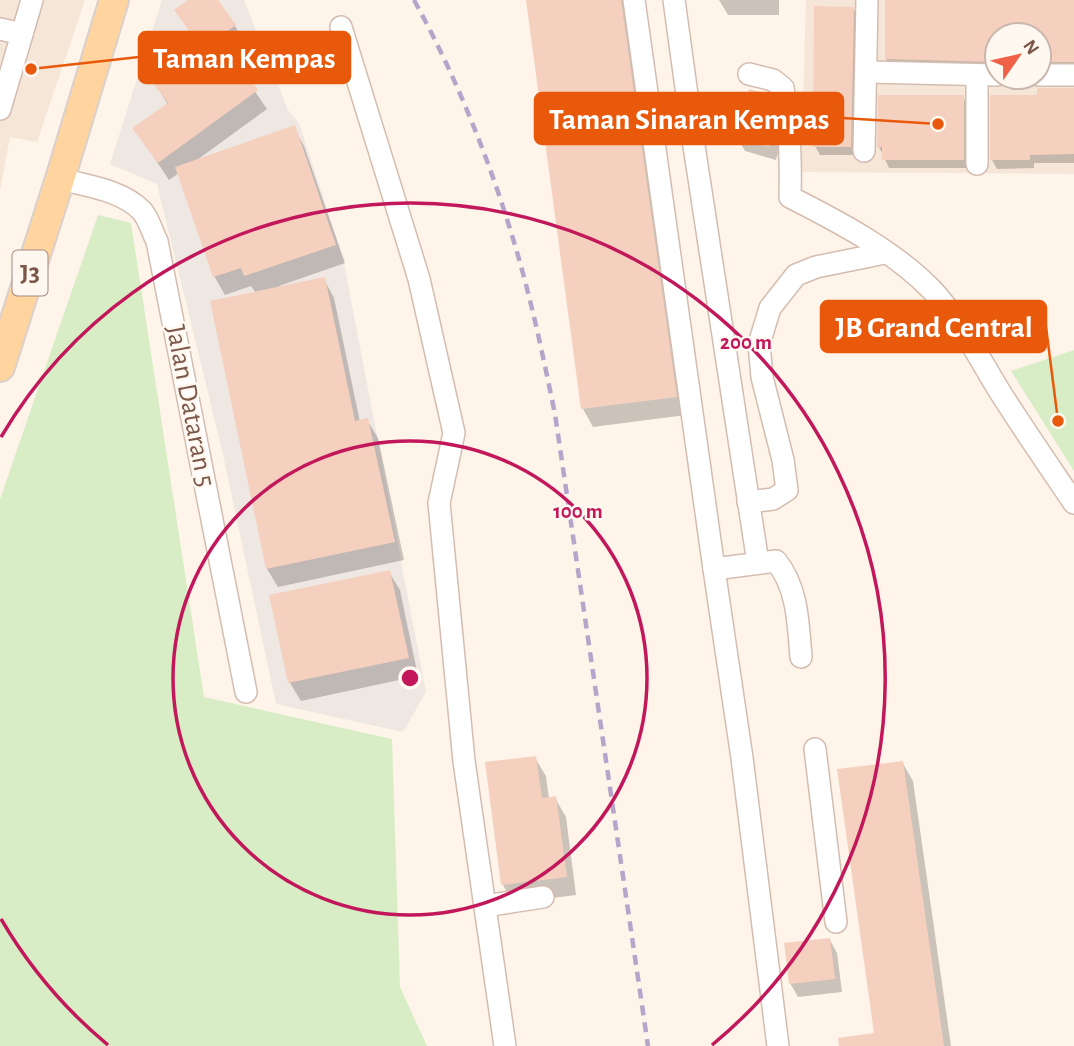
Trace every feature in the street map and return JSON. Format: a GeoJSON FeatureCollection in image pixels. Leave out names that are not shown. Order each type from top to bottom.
{"type":"FeatureCollection","features":[{"type":"Feature","properties":{"kind":"main road","name":"J3"},"geometry":{"type":"LineString","coordinates":[[0,367],[114,0]]}},
{"type":"Feature","properties":{"kind":"street"},"geometry":{"type":"LineString","coordinates":[[1,100],[32,0]]}},
{"type":"Feature","properties":{"kind":"street"},"geometry":{"type":"LineString","coordinates":[[634,0],[742,758],[778,1046]]}},
{"type":"Feature","properties":{"kind":"street"},"geometry":{"type":"LineString","coordinates":[[674,0],[758,563]]}},
{"type":"Feature","properties":{"kind":"street"},"geometry":{"type":"LineString","coordinates":[[864,151],[867,0]]}},
{"type":"Feature","properties":{"kind":"street"},"geometry":{"type":"LineString","coordinates":[[341,27],[419,279],[454,433],[439,503],[464,761],[505,1046]]}},
{"type":"Feature","properties":{"kind":"street"},"geometry":{"type":"LineString","coordinates":[[0,29],[22,34]]}},
{"type":"Feature","properties":{"kind":"street"},"geometry":{"type":"LineString","coordinates":[[867,72],[983,75]]}},
{"type":"Feature","properties":{"kind":"street"},"geometry":{"type":"LineString","coordinates":[[748,74],[773,80],[783,88],[788,111],[790,197],[834,219],[917,277],[947,310],[1074,503]]}},
{"type":"Feature","properties":{"kind":"street"},"geometry":{"type":"LineString","coordinates":[[1053,75],[1074,75]]}},
{"type":"Feature","properties":{"kind":"street"},"geometry":{"type":"LineString","coordinates":[[977,164],[985,91]]}},
{"type":"Feature","properties":{"kind":"street","name":"Jalan Dataran 5"},"geometry":{"type":"LineString","coordinates":[[60,179],[128,200],[143,212],[157,241],[246,692]]}},
{"type":"Feature","properties":{"kind":"street"},"geometry":{"type":"LineString","coordinates":[[748,502],[773,499],[787,490],[783,460],[762,377],[759,344],[770,308],[796,275],[816,267],[885,253]]}},
{"type":"Feature","properties":{"kind":"street"},"geometry":{"type":"LineString","coordinates":[[714,569],[776,561],[787,574],[797,610],[801,657]]}},
{"type":"Feature","properties":{"kind":"street"},"geometry":{"type":"LineString","coordinates":[[815,749],[836,922]]}},
{"type":"Feature","properties":{"kind":"street"},"geometry":{"type":"LineString","coordinates":[[485,906],[543,897]]}},
{"type":"Feature","properties":{"kind":"shaded area"},"geometry":{"type":"Polygon","coordinates":[[[0,0],[85,0],[37,142],[10,137],[0,190],[0,0]]]}},
{"type":"Feature","properties":{"kind":"shaded area"},"geometry":{"type":"Polygon","coordinates":[[[162,0],[244,0],[288,110],[299,123],[343,258],[426,692],[403,732],[276,704],[222,450],[157,184],[110,164],[162,0]]]}},
{"type":"Feature","properties":{"kind":"shaded area"},"geometry":{"type":"Polygon","coordinates":[[[806,0],[1074,0],[1074,174],[801,172],[806,0]]]}},
{"type":"Feature","properties":{"kind":"green space"},"geometry":{"type":"Polygon","coordinates":[[[98,215],[131,223],[204,697],[392,739],[400,987],[427,1046],[0,1046],[0,499],[98,215]]]}},
{"type":"Feature","properties":{"kind":"green space"},"geometry":{"type":"Polygon","coordinates":[[[1074,350],[1074,471],[1011,371],[1074,350]]]}},
{"type":"Feature","properties":{"kind":"building"},"geometry":{"type":"Polygon","coordinates":[[[188,0],[218,0],[236,25],[219,37],[258,90],[158,163],[132,128],[168,103],[150,79],[199,44],[174,10],[188,0]]]}},
{"type":"Feature","properties":{"kind":"building"},"geometry":{"type":"Polygon","coordinates":[[[526,0],[621,0],[677,397],[581,409],[526,0]]]}},
{"type":"Feature","properties":{"kind":"building"},"geometry":{"type":"Polygon","coordinates":[[[885,0],[1074,0],[1074,62],[1053,62],[1053,21],[983,21],[983,62],[885,59],[885,0]]]}},
{"type":"Feature","properties":{"kind":"building"},"geometry":{"type":"Polygon","coordinates":[[[814,6],[854,7],[851,147],[813,147],[814,6]]]}},
{"type":"Feature","properties":{"kind":"building"},"geometry":{"type":"Polygon","coordinates":[[[1074,88],[1074,154],[1030,155],[1030,160],[990,160],[990,95],[1037,95],[1037,91],[1074,88]]]}},
{"type":"Feature","properties":{"kind":"building"},"geometry":{"type":"Polygon","coordinates":[[[749,89],[771,95],[775,125],[769,147],[736,138],[749,89]]]}},
{"type":"Feature","properties":{"kind":"building"},"geometry":{"type":"Polygon","coordinates":[[[878,95],[964,95],[964,160],[882,160],[882,147],[877,147],[878,95]]]}},
{"type":"Feature","properties":{"kind":"building"},"geometry":{"type":"Polygon","coordinates":[[[295,125],[336,245],[244,276],[241,268],[213,277],[175,167],[295,125]]]}},
{"type":"Feature","properties":{"kind":"building"},"geometry":{"type":"Polygon","coordinates":[[[325,277],[355,421],[368,418],[395,542],[266,569],[210,301],[325,277]]]}},
{"type":"Feature","properties":{"kind":"building"},"geometry":{"type":"Polygon","coordinates":[[[390,570],[409,658],[288,683],[269,595],[390,570]]]}},
{"type":"Feature","properties":{"kind":"building"},"geometry":{"type":"Polygon","coordinates":[[[536,756],[542,798],[556,796],[567,877],[501,885],[485,762],[536,756]]]}},
{"type":"Feature","properties":{"kind":"building"},"geometry":{"type":"Polygon","coordinates":[[[903,761],[944,1046],[839,1046],[838,1038],[874,1033],[837,769],[903,761]]]}},
{"type":"Feature","properties":{"kind":"building"},"geometry":{"type":"Polygon","coordinates":[[[830,938],[835,979],[789,984],[784,943],[830,938]]]}},
{"type":"Feature","properties":{"kind":"railway"},"geometry":{"type":"LineString","coordinates":[[414,0],[457,88],[494,180],[520,263],[541,349],[555,414],[648,1046]]}},
{"type":"Feature","properties":{"kind":"place","name":"Taman Kempas"},"geometry":{"type":"Point","coordinates":[31,69]}},
{"type":"Feature","properties":{"kind":"place","name":"Taman Sinaran Kempas"},"geometry":{"type":"Point","coordinates":[938,124]}},
{"type":"Feature","properties":{"kind":"place","name":"JB Grand Central"},"geometry":{"type":"Point","coordinates":[1058,421]}}]}
